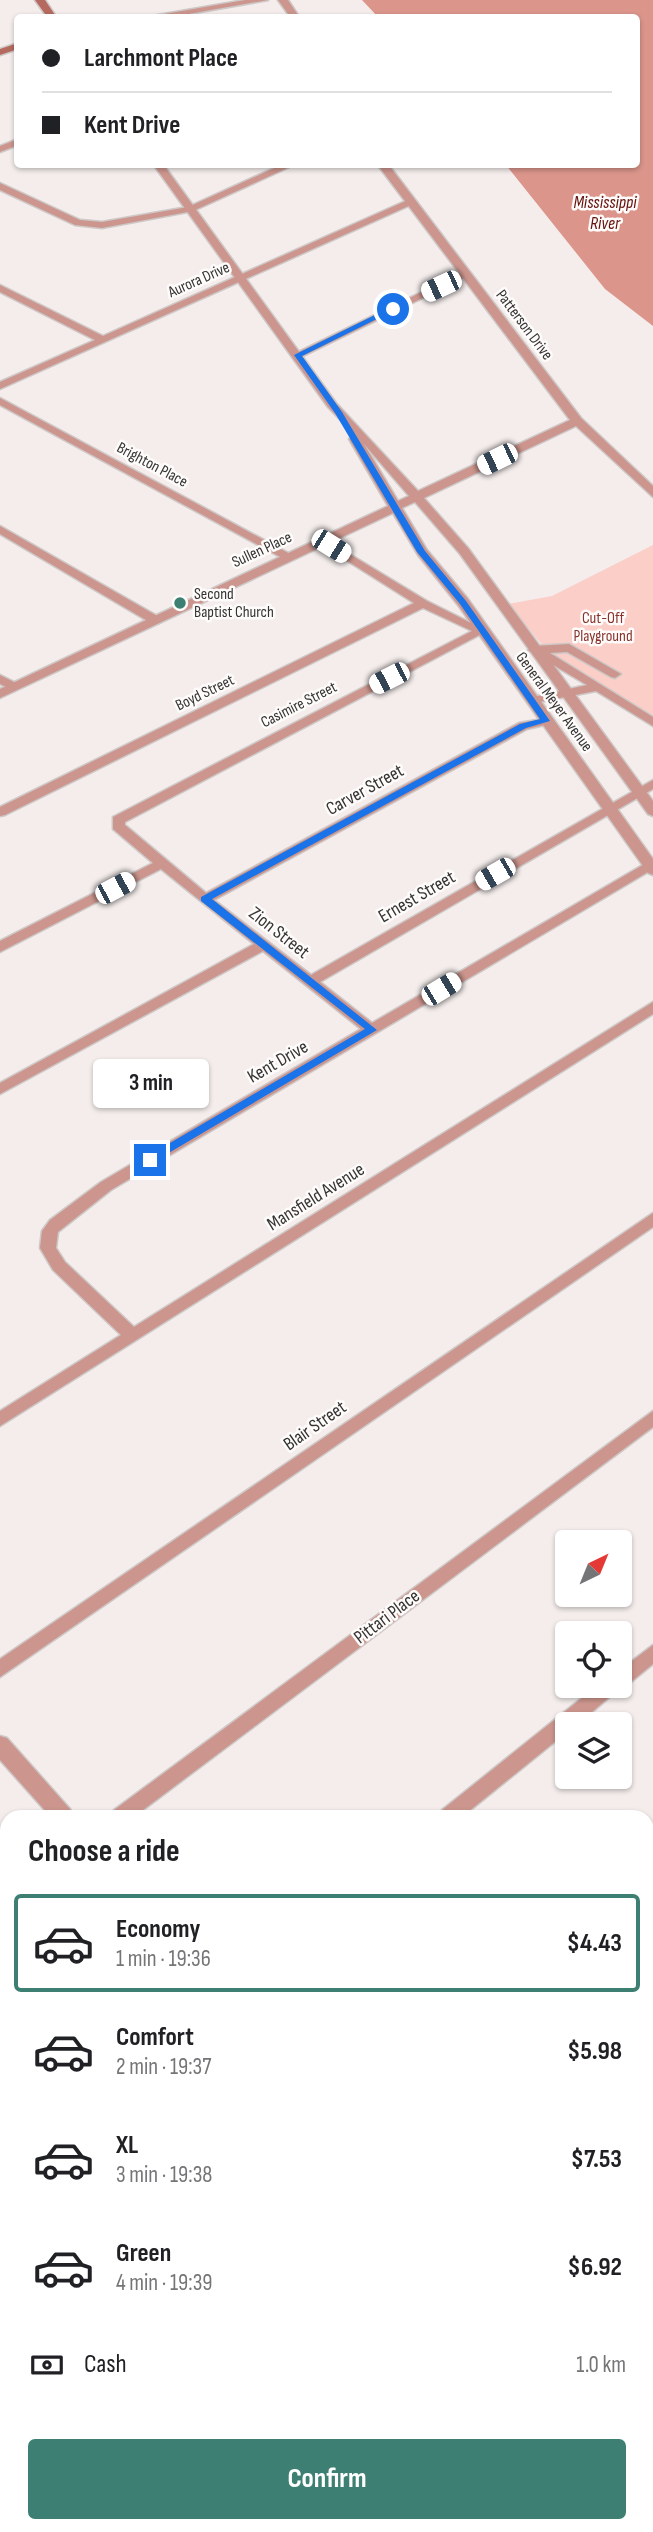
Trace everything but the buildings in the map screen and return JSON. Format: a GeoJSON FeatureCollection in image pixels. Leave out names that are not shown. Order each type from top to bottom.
{"type":"FeatureCollection","features":[{"type":"Feature","properties":{"kind":"street"},"geometry":{"type":"LineString","coordinates":[[171,14],[263,0]]}},
{"type":"Feature","properties":{"kind":"street","name":"General Meyer Avenue"},"geometry":{"type":"LineString","coordinates":[[161,168],[338,412],[393,508],[422,552],[463,603],[545,721],[652,866]]}},
{"type":"Feature","properties":{"kind":"street"},"geometry":{"type":"LineString","coordinates":[[0,186],[89,226],[190,209],[283,168]]}},
{"type":"Feature","properties":{"kind":"street","name":"Patterson Drive"},"geometry":{"type":"LineString","coordinates":[[385,168],[577,421],[653,493]]}},
{"type":"Feature","properties":{"kind":"street","name":"Aurora Drive"},"geometry":{"type":"LineString","coordinates":[[0,387],[410,202]]}},
{"type":"Feature","properties":{"kind":"street"},"geometry":{"type":"LineString","coordinates":[[297,355],[465,274]]}},
{"type":"Feature","properties":{"kind":"street"},"geometry":{"type":"LineString","coordinates":[[0,288],[103,340]]}},
{"type":"Feature","properties":{"kind":"street","name":"Brighton Place"},"geometry":{"type":"LineString","coordinates":[[0,401],[288,557]]}},
{"type":"Feature","properties":{"kind":"street","name":"General Meyer Avenue"},"geometry":{"type":"LineString","coordinates":[[338,412],[368,440],[415,498],[464,551],[653,811]]}},
{"type":"Feature","properties":{"kind":"street","name":"Sullen Place"},"geometry":{"type":"LineString","coordinates":[[0,694],[577,421]]}},
{"type":"Feature","properties":{"kind":"street"},"geometry":{"type":"LineString","coordinates":[[0,529],[155,620]]}},
{"type":"Feature","properties":{"kind":"street"},"geometry":{"type":"LineString","coordinates":[[323,541],[423,603],[481,631]]}},
{"type":"Feature","properties":{"kind":"street"},"geometry":{"type":"LineString","coordinates":[[463,603],[496,598]]}},
{"type":"Feature","properties":{"kind":"street","name":"Boyd Street"},"geometry":{"type":"LineString","coordinates":[[0,812],[423,603]]}},
{"type":"Feature","properties":{"kind":"street","name":"Casimire Street"},"geometry":{"type":"LineString","coordinates":[[132,810],[481,631]]}},
{"type":"Feature","properties":{"kind":"street"},"geometry":{"type":"LineString","coordinates":[[534,650],[569,648],[615,674]]}},
{"type":"Feature","properties":{"kind":"street"},"geometry":{"type":"LineString","coordinates":[[534,650],[556,660],[653,722]]}},
{"type":"Feature","properties":{"kind":"street"},"geometry":{"type":"LineString","coordinates":[[0,678],[14,687]]}},
{"type":"Feature","properties":{"kind":"street"},"geometry":{"type":"LineString","coordinates":[[533,701],[597,687]]}},
{"type":"Feature","properties":{"kind":"street","name":"Carver Street"},"geometry":{"type":"LineString","coordinates":[[205,899],[523,726],[545,721]]}},
{"type":"Feature","properties":{"kind":"street","name":"Ernest Street"},"geometry":{"type":"LineString","coordinates":[[310,982],[653,784]]}},
{"type":"Feature","properties":{"kind":"street","name":"Zion Street"},"geometry":{"type":"LineString","coordinates":[[132,810],[118,820],[118,827],[372,1030]]}},
{"type":"Feature","properties":{"kind":"street"},"geometry":{"type":"LineString","coordinates":[[0,947],[161,864]]}},
{"type":"Feature","properties":{"kind":"street","name":"Kent Drive"},"geometry":{"type":"LineString","coordinates":[[133,1336],[59,1266],[48,1248],[50,1231],[72,1210],[106,1186],[652,866]]}},
{"type":"Feature","properties":{"kind":"street"},"geometry":{"type":"LineString","coordinates":[[0,1089],[263,945]]}},
{"type":"Feature","properties":{"kind":"street","name":"Mansfield Avenue"},"geometry":{"type":"LineString","coordinates":[[0,1419],[653,1007]]}},
{"type":"Feature","properties":{"kind":"street","name":"Blair Street"},"geometry":{"type":"LineString","coordinates":[[0,1669],[653,1219]]}},
{"type":"Feature","properties":{"kind":"street","name":"Pittari Place"},"geometry":{"type":"LineString","coordinates":[[129,1810],[653,1419]]}},
{"type":"Feature","properties":{"kind":"street"},"geometry":{"type":"LineString","coordinates":[[632,1670],[653,1653]]}},
{"type":"Feature","properties":{"kind":"street"},"geometry":{"type":"LineString","coordinates":[[456,1810],[596,1698]]}},
{"type":"Feature","properties":{"kind":"street"},"geometry":{"type":"LineString","coordinates":[[0,1745],[58,1810]]}},
{"type":"Feature","properties":{"kind":"green space","name":"Cut-Off Playground"},"geometry":{"type":"Polygon","coordinates":[[[653,545],[653,718],[548,652],[508,604],[552,596],[653,545]]]}},
{"type":"Feature","properties":{"kind":"water","name":"Mississippi River"},"geometry":{"type":"Polygon","coordinates":[[[362,0],[653,0],[653,326],[605,289],[508,168],[640,168],[640,14],[375,14],[362,0]]]}},
{"type":"Feature","properties":{"kind":"place","name":"Second Baptist Church"},"geometry":{"type":"Point","coordinates":[180,603]}},
{"type":"Feature","properties":{"kind":"route"},"geometry":{"type":"LineString","coordinates":[[150,1160],[372,1030],[205,899],[523,726],[545,721],[463,603],[422,552],[393,508],[338,412],[297,355],[393,309]]}}]}
